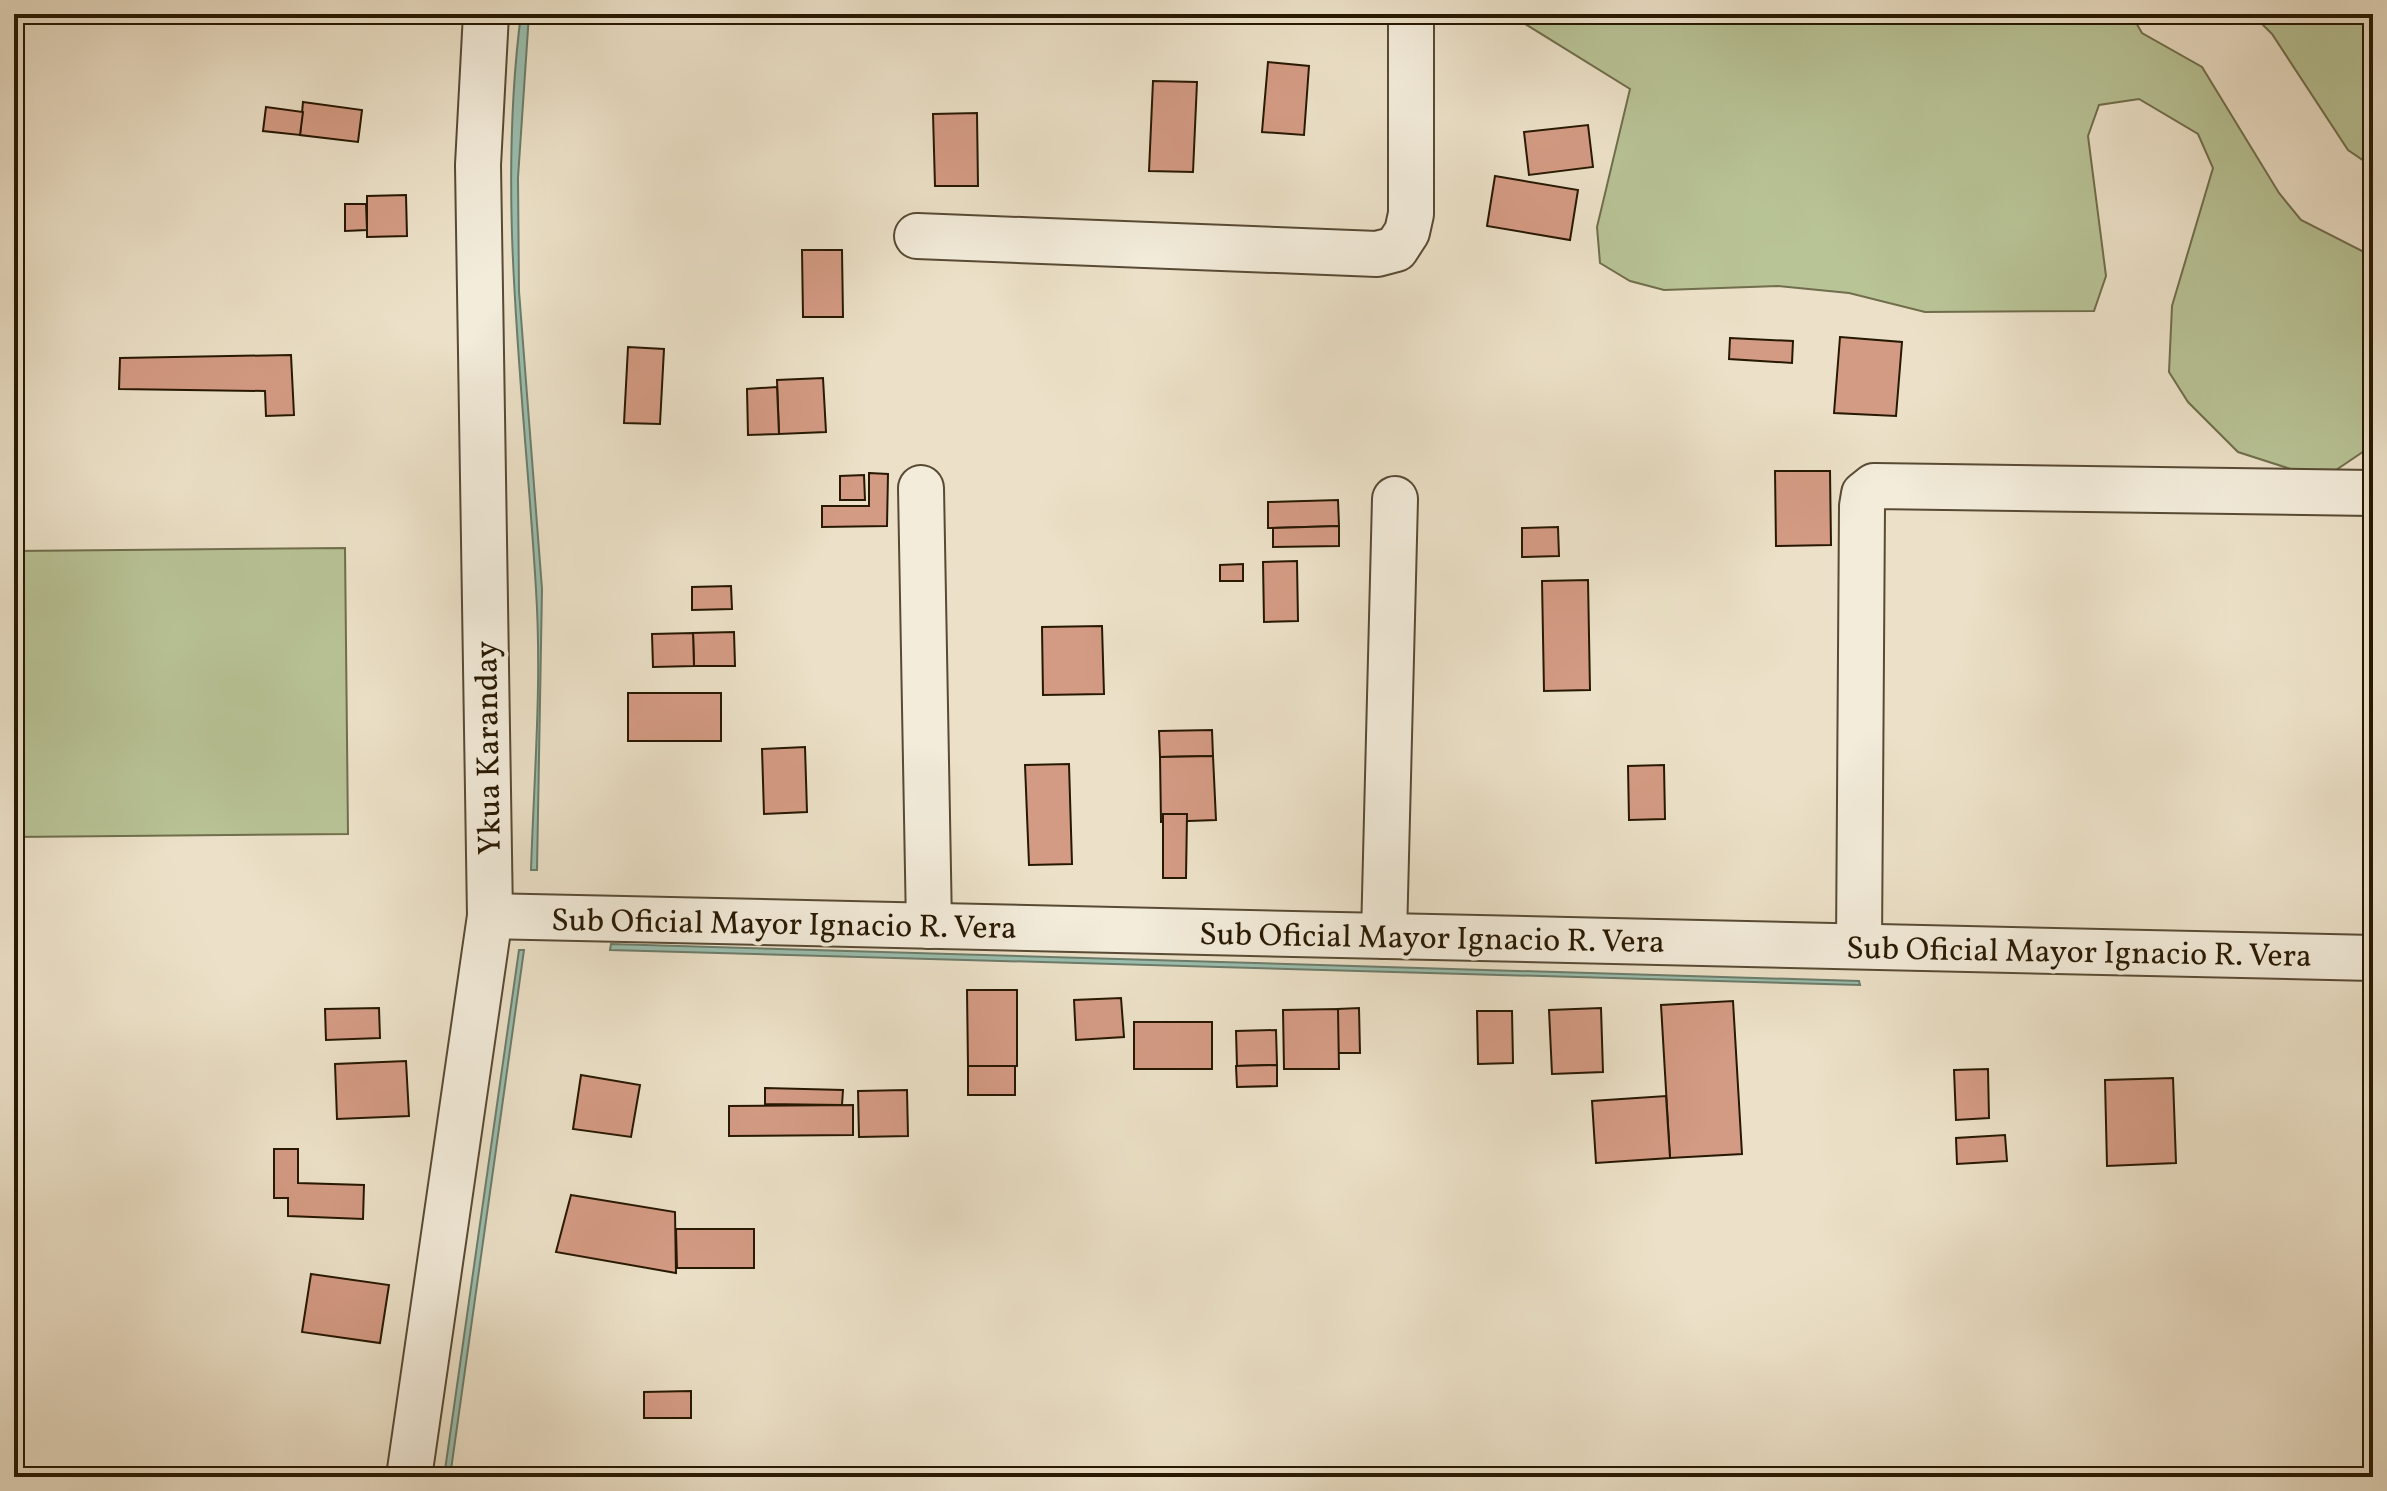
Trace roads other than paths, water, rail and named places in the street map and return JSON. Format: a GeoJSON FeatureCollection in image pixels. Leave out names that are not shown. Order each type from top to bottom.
{"type":"FeatureCollection","features":[{"type":"Feature","properties":{"kind":"street","name":"Ykua Karanday"},"geometry":{"type":"LineString","coordinates":[[409,1477],[490,916],[478,181],[480,83],[486,14]]}},
{"type":"Feature","properties":{"kind":"street"},"geometry":{"type":"LineString","coordinates":[[917,236],[1377,254],[1396,249],[1407,232],[1411,214],[1411,14]]}},
{"type":"Feature","properties":{"kind":"street"},"geometry":{"type":"LineString","coordinates":[[1859,946],[1861,522],[1864,494],[1874,486],[2373,493]]}},
{"type":"Feature","properties":{"kind":"street"},"geometry":{"type":"LineString","coordinates":[[921,488],[929,926]]}},
{"type":"Feature","properties":{"kind":"street"},"geometry":{"type":"LineString","coordinates":[[1384,936],[1395,499]]}},
{"type":"Feature","properties":{"kind":"street","name":"Sub Oficial Mayor Ignacio R. Vera"},"geometry":{"type":"LineString","coordinates":[[490,916],[2373,958]]}}]}
